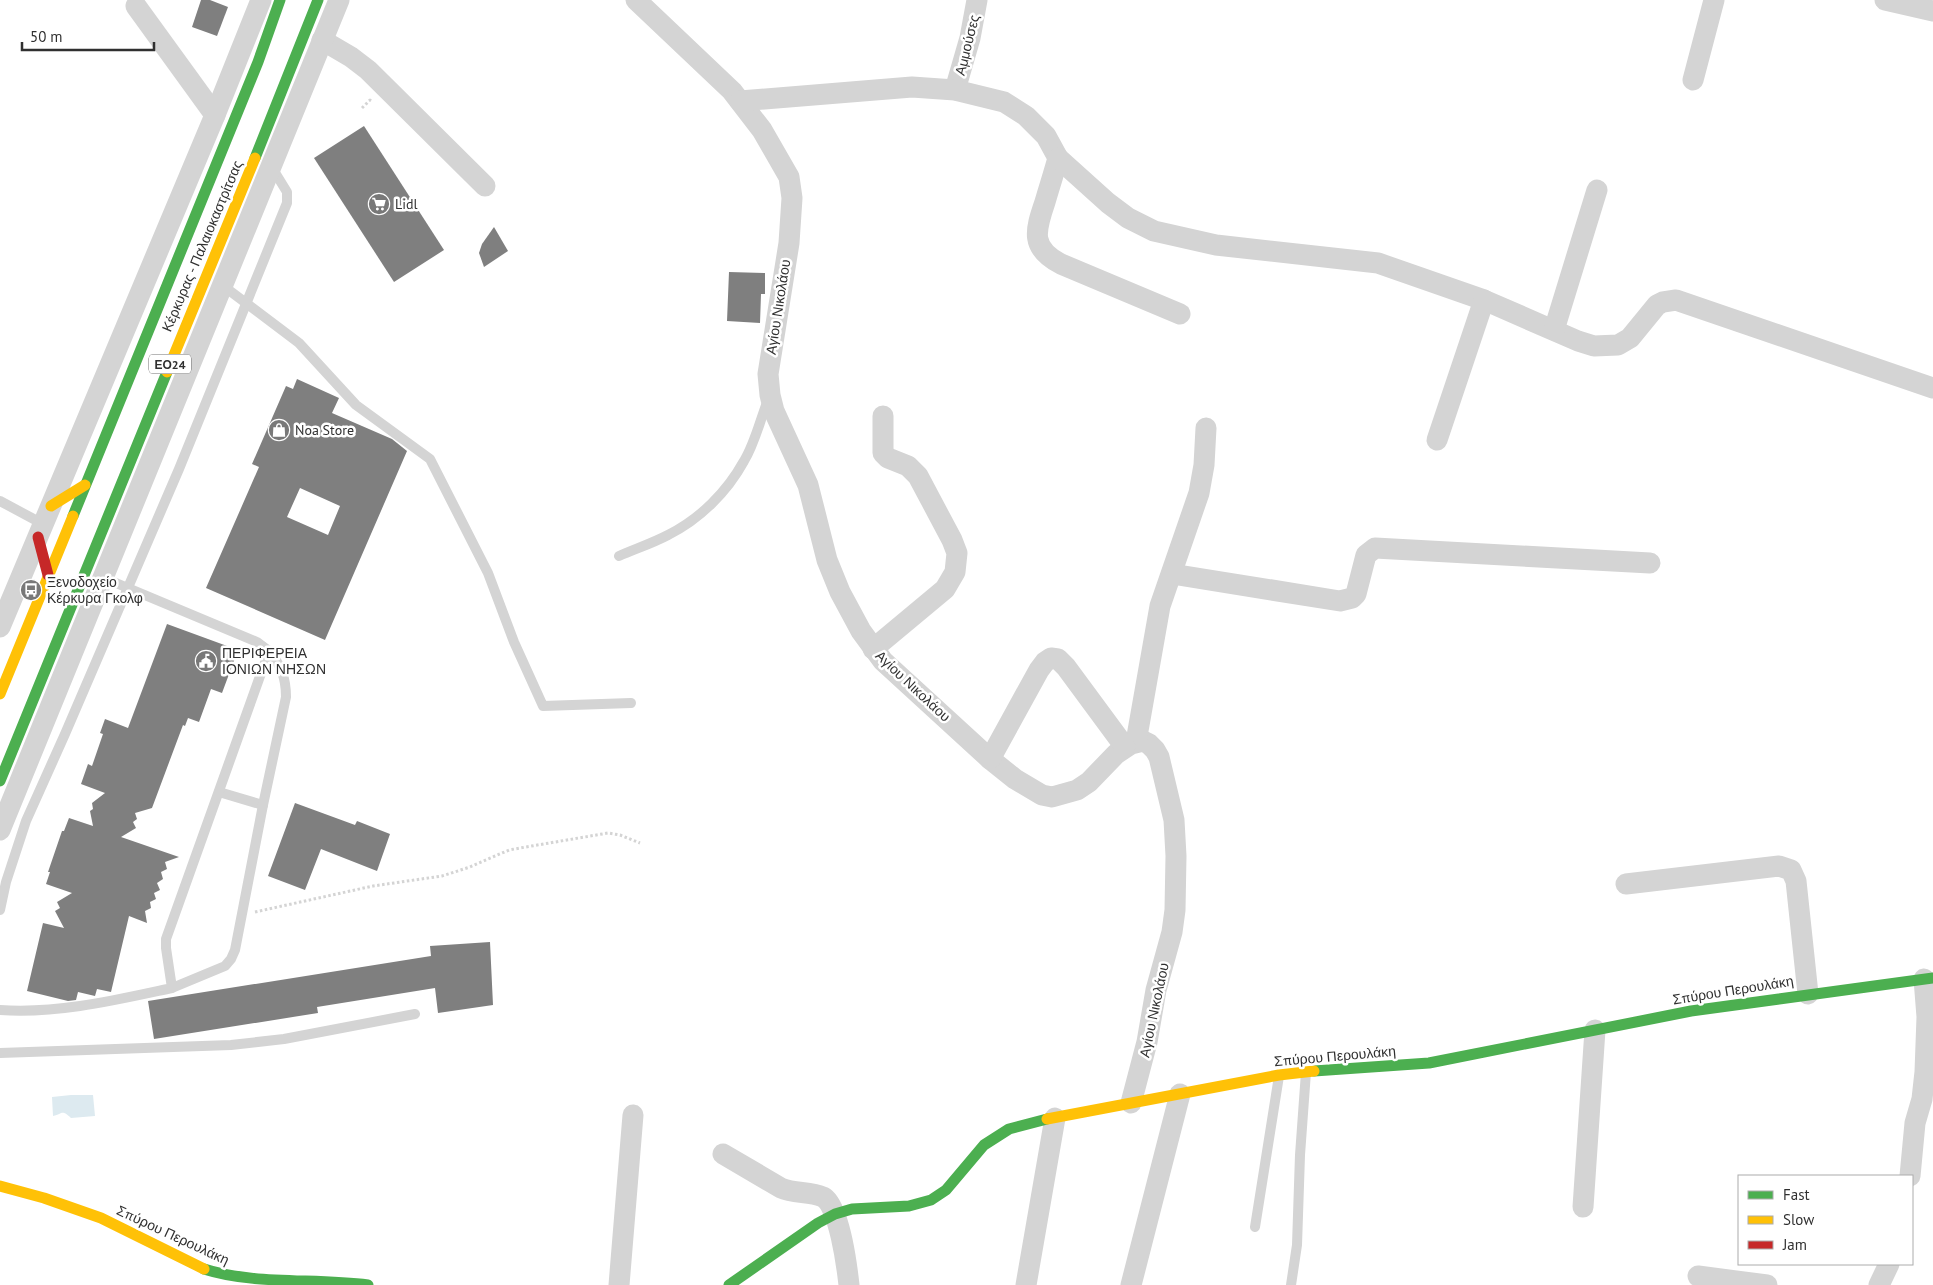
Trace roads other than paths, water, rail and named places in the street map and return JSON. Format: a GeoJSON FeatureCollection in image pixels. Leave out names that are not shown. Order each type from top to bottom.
{"type":"FeatureCollection","features":[{"type":"Feature","properties":{"kind":"main road","name":"Κέρκυρας - Παλαιοκαστρίτσας"},"geometry":{"type":"LineString","coordinates":[[0,781],[259,148],[314,36],[318,0]]}},
{"type":"Feature","properties":{"kind":"main road","name":"Κέρκυρας - Παλαιοκαστρίτσας"},"geometry":{"type":"LineString","coordinates":[[0,694],[258,62],[287,6]]}},
{"type":"Feature","properties":{"kind":"main road"},"geometry":{"type":"LineString","coordinates":[[287,6],[314,36]]}},
{"type":"Feature","properties":{"kind":"main road"},"geometry":{"type":"LineString","coordinates":[[48,575],[44,522],[85,485]]}},
{"type":"Feature","properties":{"kind":"main road","name":"Σπύρου Περουλάκη"},"geometry":{"type":"LineString","coordinates":[[729,1285],[818,1223],[836,1214],[852,1209],[909,1206],[931,1200],[946,1190],[984,1145],[1009,1129],[1055,1118],[1279,1075],[1306,1071],[1430,1063],[1504,1050],[1691,1011],[1929,979]]}},
{"type":"Feature","properties":{"kind":"main road","name":"Σπύρου Περουλάκη"},"geometry":{"type":"LineString","coordinates":[[0,1186],[92,1214],[116,1224],[192,1263],[224,1276],[259,1284],[317,1281],[368,1285]]}},
{"type":"Feature","properties":{"kind":"street"},"geometry":{"type":"LineString","coordinates":[[0,627],[215,115],[261,0]]}},
{"type":"Feature","properties":{"kind":"street"},"geometry":{"type":"LineString","coordinates":[[0,830],[271,166],[314,36],[339,0]]}},
{"type":"Feature","properties":{"kind":"street","name":"Αγίου Νικολάου"},"geometry":{"type":"LineString","coordinates":[[636,0],[740,101],[773,147],[789,177],[791,186],[789,243],[768,374],[770,395],[774,411],[808,485],[827,560],[840,592],[873,649],[883,661],[990,759],[1029,789],[1042,795],[1052,796],[1071,792],[1084,786],[1130,744],[1143,741],[1149,744],[1159,757],[1174,820],[1176,856],[1174,910],[1172,932],[1156,990],[1148,1042],[1131,1103]]}},
{"type":"Feature","properties":{"kind":"street","name":"Αμμούσες"},"geometry":{"type":"LineString","coordinates":[[955,90],[970,38],[977,0]]}},
{"type":"Feature","properties":{"kind":"street"},"geometry":{"type":"LineString","coordinates":[[1693,80],[1714,0]]}},
{"type":"Feature","properties":{"kind":"street"},"geometry":{"type":"LineString","coordinates":[[1885,0],[1933,10]]}},
{"type":"Feature","properties":{"kind":"street"},"geometry":{"type":"LineString","coordinates":[[136,6],[215,115]]}},
{"type":"Feature","properties":{"kind":"street"},"geometry":{"type":"LineString","coordinates":[[314,36],[351,57],[368,70],[485,186]]}},
{"type":"Feature","properties":{"kind":"street"},"geometry":{"type":"LineString","coordinates":[[740,101],[912,87],[955,90],[1004,102],[1026,116],[1046,136],[1058,158],[1108,203],[1128,218],[1154,231],[1216,245],[1378,263],[1484,300],[1594,346],[1618,345],[1630,338],[1658,305],[1663,302],[1676,300],[1933,388]]}},
{"type":"Feature","properties":{"kind":"street"},"geometry":{"type":"LineString","coordinates":[[1058,158],[1037,225],[1038,240],[1042,250],[1049,258],[1061,264],[1180,314]]}},
{"type":"Feature","properties":{"kind":"street"},"geometry":{"type":"LineString","coordinates":[[1554,330],[1597,190]]}},
{"type":"Feature","properties":{"kind":"street"},"geometry":{"type":"LineString","coordinates":[[1437,440],[1484,300]]}},
{"type":"Feature","properties":{"kind":"street"},"geometry":{"type":"LineString","coordinates":[[873,649],[945,589],[955,572],[957,553],[918,476],[908,466],[883,454],[883,416]]}},
{"type":"Feature","properties":{"kind":"street"},"geometry":{"type":"LineString","coordinates":[[1130,744],[1160,606],[1199,493],[1204,465],[1206,428]]}},
{"type":"Feature","properties":{"kind":"street"},"geometry":{"type":"LineString","coordinates":[[1172,574],[1346,601],[1356,594],[1366,555],[1375,548],[1650,563]]}},
{"type":"Feature","properties":{"kind":"street"},"geometry":{"type":"LineString","coordinates":[[990,759],[1039,670],[1051,658],[1058,659],[1066,667],[1130,744]]}},
{"type":"Feature","properties":{"kind":"street"},"geometry":{"type":"LineString","coordinates":[[1626,884],[1779,866],[1790,870],[1796,881],[1808,994]]}},
{"type":"Feature","properties":{"kind":"street"},"geometry":{"type":"LineString","coordinates":[[1910,1175],[1916,1123],[1922,1098],[1925,1072],[1929,979]]}},
{"type":"Feature","properties":{"kind":"street"},"geometry":{"type":"LineString","coordinates":[[1583,1207],[1595,1030]]}},
{"type":"Feature","properties":{"kind":"street"},"geometry":{"type":"LineString","coordinates":[[1131,1285],[1180,1094]]}},
{"type":"Feature","properties":{"kind":"street"},"geometry":{"type":"LineString","coordinates":[[619,1285],[633,1115]]}},
{"type":"Feature","properties":{"kind":"street"},"geometry":{"type":"LineString","coordinates":[[1026,1285],[1055,1118]]}},
{"type":"Feature","properties":{"kind":"street"},"geometry":{"type":"LineString","coordinates":[[723,1154],[789,1192],[824,1198],[830,1203],[836,1214],[848,1285]]}},
{"type":"Feature","properties":{"kind":"street"},"geometry":{"type":"LineString","coordinates":[[1879,1285],[1889,1265]]}},
{"type":"Feature","properties":{"kind":"street"},"geometry":{"type":"LineString","coordinates":[[1698,1276],[1767,1285]]}},
{"type":"Feature","properties":{"kind":"lane"},"geometry":{"type":"LineString","coordinates":[[0,910],[6,882],[26,821],[128,588],[288,200],[286,189],[259,148]]}},
{"type":"Feature","properties":{"kind":"lane"},"geometry":{"type":"LineString","coordinates":[[222,285],[299,343],[356,405],[430,458],[488,573],[514,642],[543,706],[631,703]]}},
{"type":"Feature","properties":{"kind":"lane"},"geometry":{"type":"LineString","coordinates":[[619,556],[669,535],[685,525],[718,498],[731,484],[746,460],[770,395]]}},
{"type":"Feature","properties":{"kind":"lane"},"geometry":{"type":"LineString","coordinates":[[0,501],[44,522]]}},
{"type":"Feature","properties":{"kind":"lane"},"geometry":{"type":"LineString","coordinates":[[0,1010],[24,1011],[83,1006],[172,988],[221,968],[228,963],[235,950],[286,697],[286,683],[282,670],[269,651],[257,642],[104,578],[97,544]]}},
{"type":"Feature","properties":{"kind":"lane"},"geometry":{"type":"LineString","coordinates":[[172,988],[166,939],[269,651]]}},
{"type":"Feature","properties":{"kind":"lane"},"geometry":{"type":"LineString","coordinates":[[219,792],[263,805]]}},
{"type":"Feature","properties":{"kind":"lane"},"geometry":{"type":"LineString","coordinates":[[0,1053],[231,1045],[284,1038],[415,1014]]}},
{"type":"Feature","properties":{"kind":"lane"},"geometry":{"type":"LineString","coordinates":[[1292,1285],[1297,1245],[1300,1155],[1306,1071]]}},
{"type":"Feature","properties":{"kind":"lane"},"geometry":{"type":"LineString","coordinates":[[1255,1227],[1279,1075]]}},
{"type":"Feature","properties":{"kind":"place","name":"Lidl"},"geometry":{"type":"Point","coordinates":[379,204]}},
{"type":"Feature","properties":{"kind":"place","name":"Noa Store"},"geometry":{"type":"Point","coordinates":[279,430]}},
{"type":"Feature","properties":{"kind":"place","name":"Ξενοδοχείο Κέρκυρα Γκολφ"},"geometry":{"type":"Point","coordinates":[31,590]}},
{"type":"Feature","properties":{"kind":"place","name":"ΠΕΡΙΦΕΡΕΙΑ ΙΟΝΙΩΝ ΝΗΣΩΝ"},"geometry":{"type":"Point","coordinates":[206,661]}}]}
